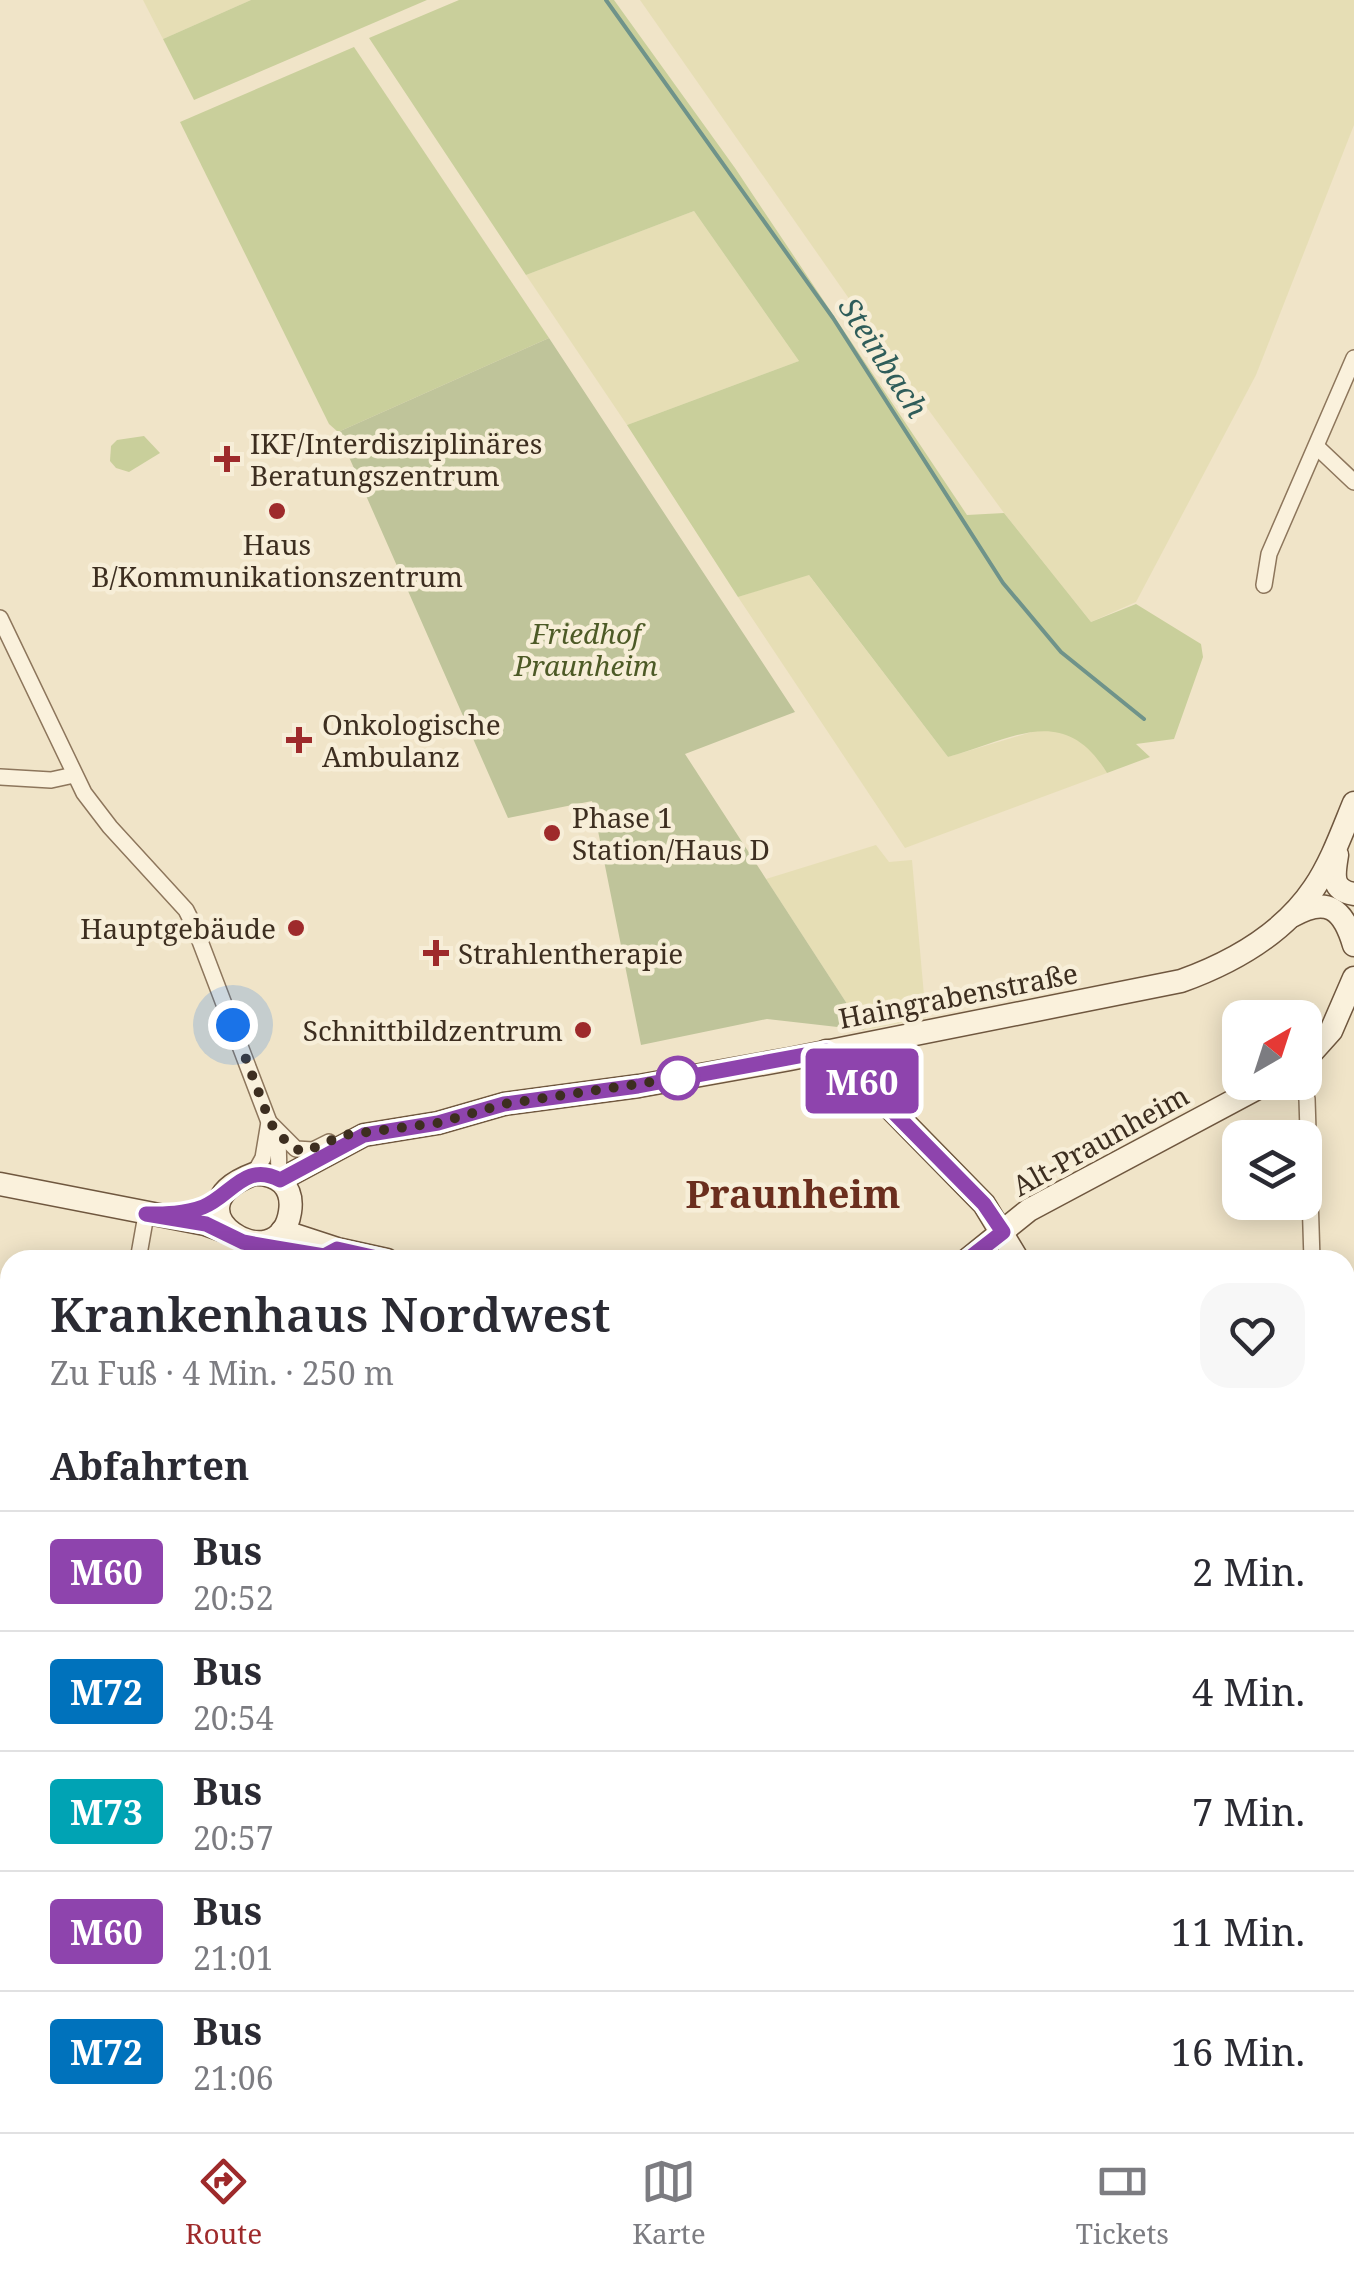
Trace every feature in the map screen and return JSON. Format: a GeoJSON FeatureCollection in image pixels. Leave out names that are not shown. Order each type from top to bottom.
{"type":"FeatureCollection","features":[{"type":"Feature","properties":{"kind":"main road"},"geometry":{"type":"LineString","coordinates":[[1286,919],[1313,890],[1354,803]]}},
{"type":"Feature","properties":{"kind":"main road"},"geometry":{"type":"LineString","coordinates":[[1340,836],[1334,877],[1340,890],[1354,894]]}},
{"type":"Feature","properties":{"kind":"main road"},"geometry":{"type":"LineString","coordinates":[[1286,919],[1310,906],[1324,906],[1340,915],[1354,945]]}},
{"type":"Feature","properties":{"kind":"main road","name":"Haingrabenstraße"},"geometry":{"type":"LineString","coordinates":[[280,1179],[364,1135],[438,1123],[504,1104],[638,1086],[1181,981],[1240,955],[1286,919]]}},
{"type":"Feature","properties":{"kind":"main road"},"geometry":{"type":"LineString","coordinates":[[1322,1040],[1354,978]]}},
{"type":"Feature","properties":{"kind":"main road"},"geometry":{"type":"LineString","coordinates":[[826,1051],[842,1060],[976,1196],[1013,1250]]}},
{"type":"Feature","properties":{"kind":"main road","name":"Alt-Praunheim"},"geometry":{"type":"LineString","coordinates":[[980,1250],[1029,1210],[1235,1100]]}},
{"type":"Feature","properties":{"kind":"main road"},"geometry":{"type":"LineString","coordinates":[[0,1184],[146,1214],[206,1224],[239,1245],[258,1242],[282,1231],[288,1224],[291,1202],[280,1179],[271,1174],[254,1174],[234,1183],[219,1200],[184,1213],[146,1214]]}},
{"type":"Feature","properties":{"kind":"main road"},"geometry":{"type":"LineString","coordinates":[[219,1200],[219,1212],[239,1245]]}},
{"type":"Feature","properties":{"kind":"main road"},"geometry":{"type":"LineString","coordinates":[[282,1231],[341,1250]]}},
{"type":"Feature","properties":{"kind":"street"},"geometry":{"type":"LineString","coordinates":[[1264,585],[1269,554],[1354,358]]}},
{"type":"Feature","properties":{"kind":"street"},"geometry":{"type":"LineString","coordinates":[[1317,447],[1354,482]]}},
{"type":"Feature","properties":{"kind":"street"},"geometry":{"type":"LineString","coordinates":[[0,618],[74,775],[110,827],[186,910],[274,1128],[280,1179]]}},
{"type":"Feature","properties":{"kind":"street"},"geometry":{"type":"LineString","coordinates":[[0,777],[51,780],[74,775]]}},
{"type":"Feature","properties":{"kind":"street"},"geometry":{"type":"LineString","coordinates":[[1307,1100],[1312,1250]]}},
{"type":"Feature","properties":{"kind":"street"},"geometry":{"type":"LineString","coordinates":[[274,1128],[304,1152],[344,1135],[364,1135]]}},
{"type":"Feature","properties":{"kind":"street"},"geometry":{"type":"LineString","coordinates":[[254,1174],[274,1128]]}},
{"type":"Feature","properties":{"kind":"street"},"geometry":{"type":"LineString","coordinates":[[140,1250],[146,1214]]}},
{"type":"Feature","properties":{"kind":"shaded area"},"geometry":{"type":"Polygon","coordinates":[[[143,0],[251,0],[163,39],[143,0]]]}},
{"type":"Feature","properties":{"kind":"shaded area"},"geometry":{"type":"Polygon","coordinates":[[[640,0],[1354,0],[1354,125],[1256,375],[1136,602],[1091,622],[1004,513],[892,360],[640,0]]]}},
{"type":"Feature","properties":{"kind":"shaded area"},"geometry":{"type":"Polygon","coordinates":[[[694,211],[799,361],[627,425],[526,275],[694,211]]]}},
{"type":"Feature","properties":{"kind":"shaded area"},"geometry":{"type":"Polygon","coordinates":[[[808,574],[948,757],[1035,731],[1065,731],[1092,749],[1107,773],[905,848],[738,597],[808,574]]]}},
{"type":"Feature","properties":{"kind":"shaded area"},"geometry":{"type":"Polygon","coordinates":[[[876,845],[889,862],[912,860],[926,1018],[864,1030],[766,879],[876,845]]]}},
{"type":"Feature","properties":{"kind":"green space"},"geometry":{"type":"Polygon","coordinates":[[[251,0],[427,0],[194,100],[163,39],[251,0]]]}},
{"type":"Feature","properties":{"kind":"green space"},"geometry":{"type":"Polygon","coordinates":[[[459,0],[614,0],[735,168],[967,515],[1004,513],[1091,622],[1136,604],[1201,644],[1203,657],[1174,739],[1136,744],[1150,757],[1107,773],[1090,751],[1073,738],[1055,732],[1016,735],[948,757],[809,575],[738,597],[627,425],[799,361],[694,211],[526,275],[369,38],[459,0]]]}},
{"type":"Feature","properties":{"kind":"green space"},"geometry":{"type":"Polygon","coordinates":[[[354,47],[549,338],[338,432],[329,424],[180,122],[354,47]]]}},
{"type":"Feature","properties":{"kind":"green space","name":"Friedhof Praunheim"},"geometry":{"type":"Polygon","coordinates":[[[549,338],[795,712],[685,754],[864,1030],[767,1019],[641,1045],[592,801],[508,818],[338,432],[549,338]]]}},
{"type":"Feature","properties":{"kind":"green space"},"geometry":{"type":"Polygon","coordinates":[[[144,436],[160,453],[129,472],[116,468],[110,461],[111,446],[117,440],[144,436]]]}},
{"type":"Feature","properties":{"kind":"waterway","name":"Steinbach"},"geometry":{"type":"LineString","coordinates":[[606,0],[833,318],[1003,583],[1061,652],[1144,719]]}},
{"type":"Feature","properties":{"kind":"bus line","name":"M60"},"geometry":{"type":"LineString","coordinates":[[288,1250],[243,1242],[206,1224],[146,1214],[184,1213],[202,1207],[219,1200],[234,1183],[254,1174],[271,1174],[280,1180],[364,1135],[438,1123],[504,1104],[638,1086],[826,1051],[842,1060],[984,1204],[1003,1232],[980,1250]]}},
{"type":"Feature","properties":{"kind":"bus line","name":"M60"},"geometry":{"type":"LineString","coordinates":[[335,1250],[341,1250]]}},
{"type":"Feature","properties":{"kind":"place","name":"IKF/Interdisziplinäres Beratungszentrum"},"geometry":{"type":"Point","coordinates":[227,459]}},
{"type":"Feature","properties":{"kind":"place","name":"Haus B/Kommunikationszentrum"},"geometry":{"type":"Point","coordinates":[277,511]}},
{"type":"Feature","properties":{"kind":"place","name":"Onkologische Ambulanz"},"geometry":{"type":"Point","coordinates":[299,740]}},
{"type":"Feature","properties":{"kind":"place","name":"Phase 1 Station/Haus D"},"geometry":{"type":"Point","coordinates":[552,833]}},
{"type":"Feature","properties":{"kind":"place","name":"Hauptgebäude"},"geometry":{"type":"Point","coordinates":[296,928]}},
{"type":"Feature","properties":{"kind":"place","name":"Strahlentherapie"},"geometry":{"type":"Point","coordinates":[436,953]}},
{"type":"Feature","properties":{"kind":"place","name":"Schnittbildzentrum"},"geometry":{"type":"Point","coordinates":[583,1030]}},
{"type":"Feature","properties":{"kind":"district","name":"Praunheim"},"geometry":{"type":"Point","coordinates":[793,1193]}},
{"type":"Feature","properties":{"kind":"route"},"geometry":{"type":"LineString","coordinates":[[233,1025],[270,1122],[278,1134],[304,1152],[344,1135],[438,1123],[504,1104],[678,1078]]}}]}
